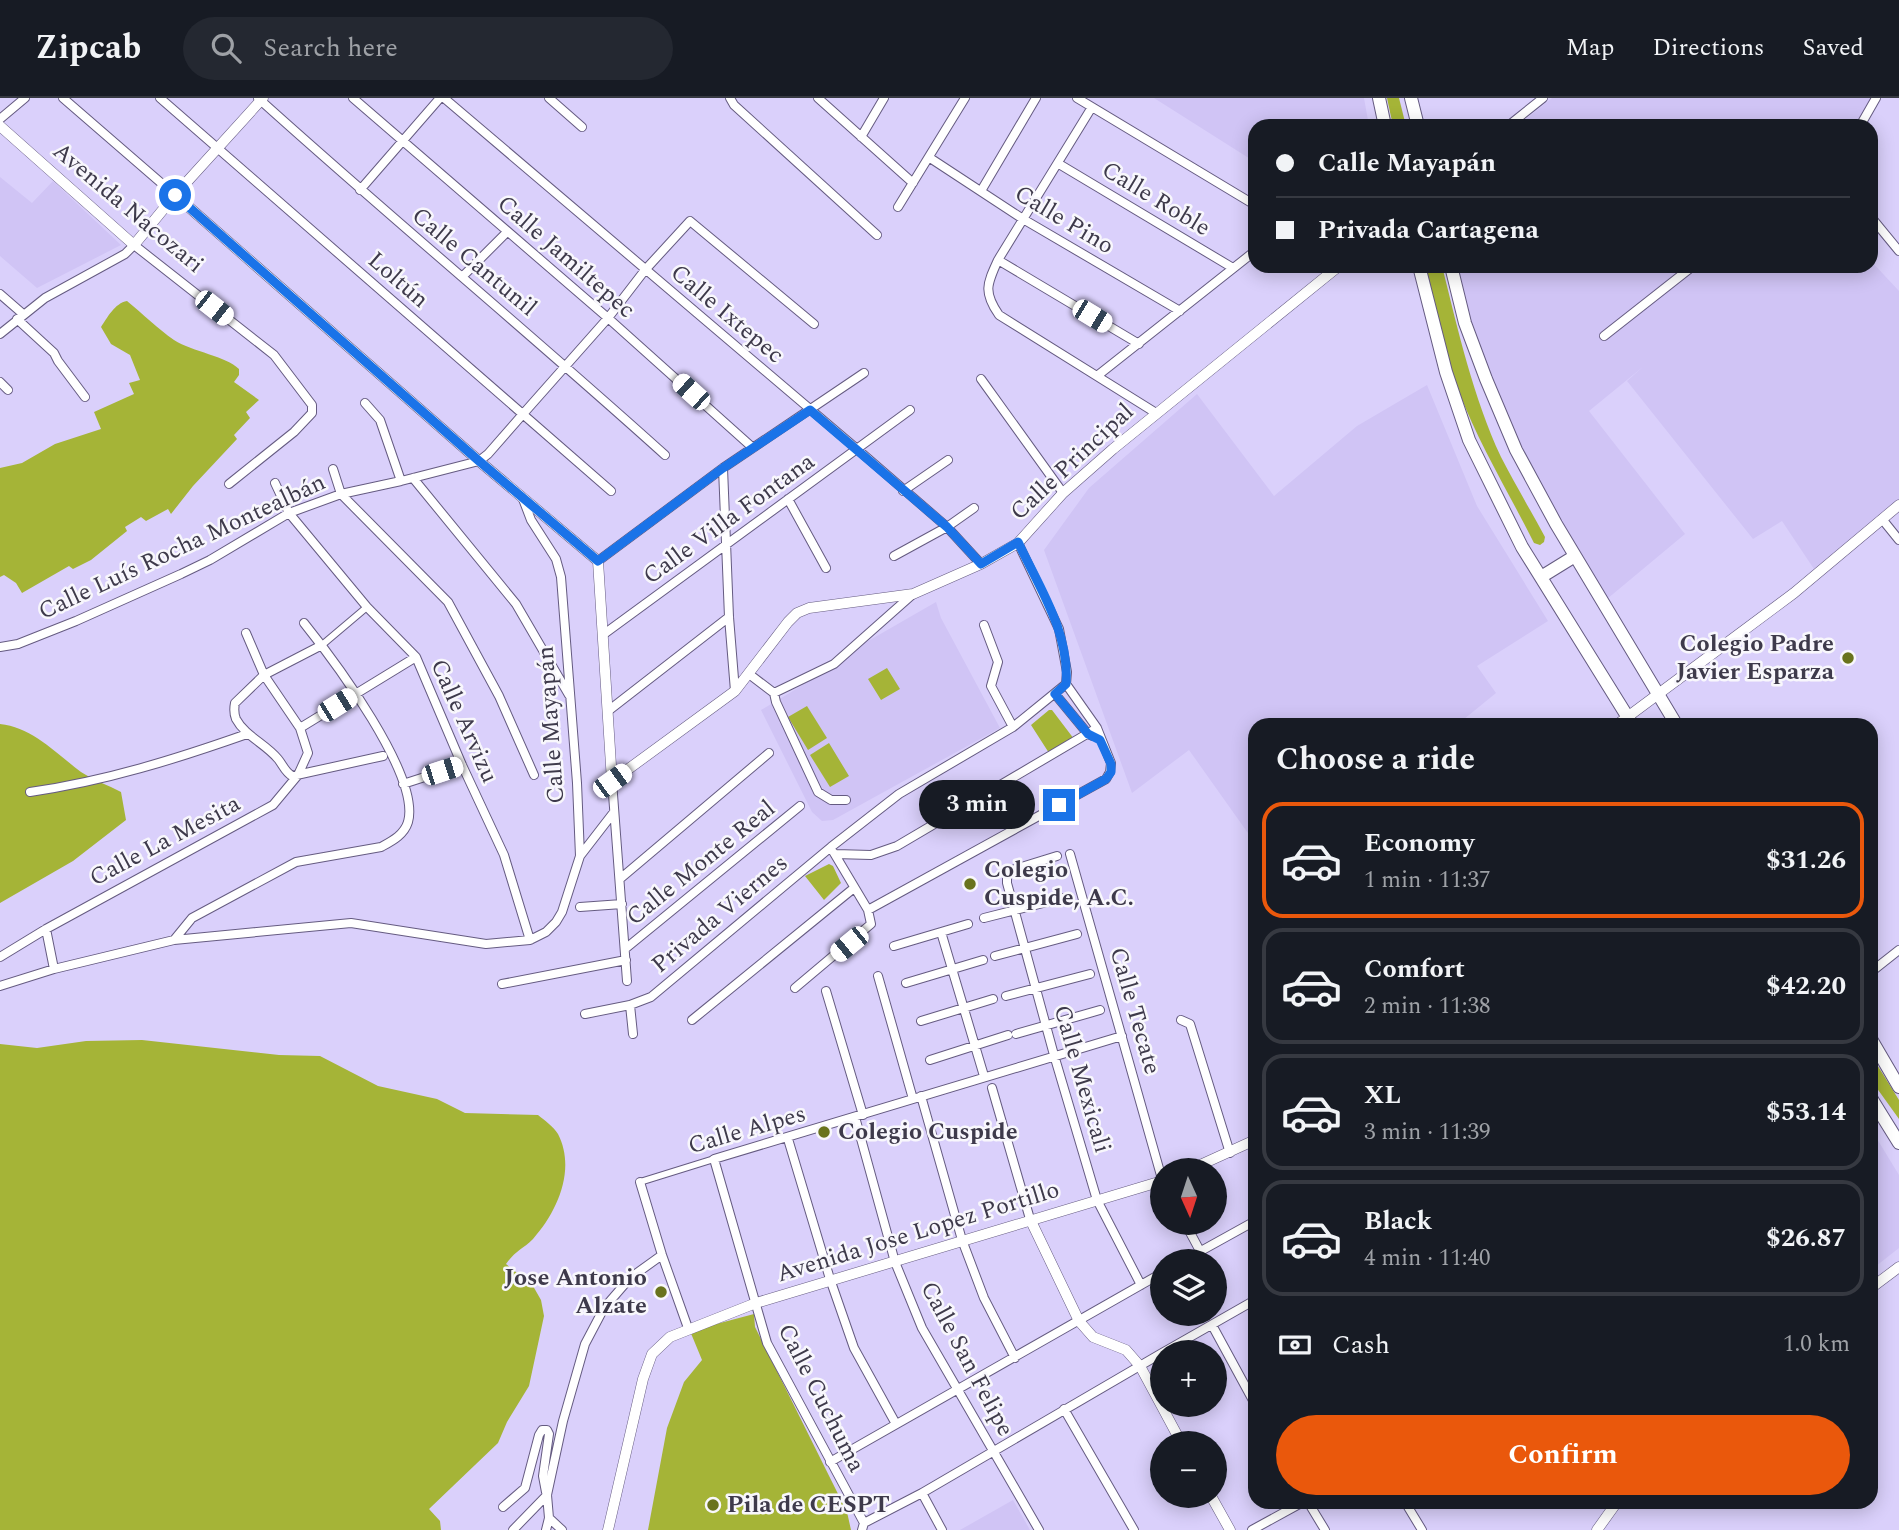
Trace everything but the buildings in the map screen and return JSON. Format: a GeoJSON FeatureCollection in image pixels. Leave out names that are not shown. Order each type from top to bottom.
{"type":"FeatureCollection","features":[{"type":"Feature","properties":{"kind":"main road"},"geometry":{"type":"LineString","coordinates":[[1379,98],[1384,119]]}},
{"type":"Feature","properties":{"kind":"main road"},"geometry":{"type":"LineString","coordinates":[[1411,98],[1416,119]]}},
{"type":"Feature","properties":{"kind":"main road"},"geometry":{"type":"LineString","coordinates":[[1421,273],[1446,372],[1469,440],[1510,524],[1624,718]]}},
{"type":"Feature","properties":{"kind":"main road"},"geometry":{"type":"LineString","coordinates":[[1453,273],[1465,323],[1516,450],[1575,556],[1672,718]]}},
{"type":"Feature","properties":{"kind":"main road"},"geometry":{"type":"LineString","coordinates":[[1541,577],[1575,556]]}},
{"type":"Feature","properties":{"kind":"main road"},"geometry":{"type":"LineString","coordinates":[[1878,1051],[1899,1087]]}},
{"type":"Feature","properties":{"kind":"main road"},"geometry":{"type":"LineString","coordinates":[[1878,1109],[1899,1143]]}},
{"type":"Feature","properties":{"kind":"street"},"geometry":{"type":"LineString","coordinates":[[0,119],[25,98]]}},
{"type":"Feature","properties":{"kind":"street","name":"Calle Mayapán"},"geometry":{"type":"LineString","coordinates":[[63,98],[479,461],[598,561]]}},
{"type":"Feature","properties":{"kind":"street","name":"Loltún"},"geometry":{"type":"LineString","coordinates":[[160,98],[611,491]]}},
{"type":"Feature","properties":{"kind":"street","name":"Calle Jamiltepec"},"geometry":{"type":"LineString","coordinates":[[353,98],[608,318],[753,448]]}},
{"type":"Feature","properties":{"kind":"street"},"geometry":{"type":"LineString","coordinates":[[360,190],[442,98]]}},
{"type":"Feature","properties":{"kind":"street","name":"Calle Ixtepec"},"geometry":{"type":"LineString","coordinates":[[442,98],[857,449],[947,527],[981,564]]}},
{"type":"Feature","properties":{"kind":"street"},"geometry":{"type":"LineString","coordinates":[[549,98],[582,127]]}},
{"type":"Feature","properties":{"kind":"street"},"geometry":{"type":"LineString","coordinates":[[730,98],[734,105],[877,235]]}},
{"type":"Feature","properties":{"kind":"street"},"geometry":{"type":"LineString","coordinates":[[818,98],[913,183]]}},
{"type":"Feature","properties":{"kind":"street"},"geometry":{"type":"LineString","coordinates":[[861,136],[884,98]]}},
{"type":"Feature","properties":{"kind":"street"},"geometry":{"type":"LineString","coordinates":[[898,207],[965,98]]}},
{"type":"Feature","properties":{"kind":"street"},"geometry":{"type":"LineString","coordinates":[[981,191],[1036,98]]}},
{"type":"Feature","properties":{"kind":"street"},"geometry":{"type":"LineString","coordinates":[[1077,98],[1248,201]]}},
{"type":"Feature","properties":{"kind":"street"},"geometry":{"type":"LineString","coordinates":[[1517,119],[1543,98]]}},
{"type":"Feature","properties":{"kind":"street"},"geometry":{"type":"LineString","coordinates":[[1864,119],[1876,98]]}},
{"type":"Feature","properties":{"kind":"street"},"geometry":{"type":"LineString","coordinates":[[0,334],[55,292],[125,254],[261,99]]}},
{"type":"Feature","properties":{"kind":"street","name":"Calle Cantunil"},"geometry":{"type":"LineString","coordinates":[[261,99],[360,190],[565,365],[665,455]]}},
{"type":"Feature","properties":{"kind":"street"},"geometry":{"type":"LineString","coordinates":[[1092,107],[998,260],[988,282],[989,300],[999,315],[1156,413]]}},
{"type":"Feature","properties":{"kind":"street","name":"Avenida Nacozari"},"geometry":{"type":"LineString","coordinates":[[0,125],[134,245],[274,355],[312,405],[312,413],[294,432],[229,484]]}},
{"type":"Feature","properties":{"kind":"street","name":"Calle Pino"},"geometry":{"type":"LineString","coordinates":[[930,158],[1023,219],[1180,311]]}},
{"type":"Feature","properties":{"kind":"street","name":"Calle Roble"},"geometry":{"type":"LineString","coordinates":[[1059,163],[1233,268]]}},
{"type":"Feature","properties":{"kind":"street"},"geometry":{"type":"LineString","coordinates":[[479,461],[608,318],[645,270],[690,221],[814,324]]}},
{"type":"Feature","properties":{"kind":"street"},"geometry":{"type":"LineString","coordinates":[[1878,226],[1899,251]]}},
{"type":"Feature","properties":{"kind":"street"},"geometry":{"type":"LineString","coordinates":[[462,277],[507,232]]}},
{"type":"Feature","properties":{"kind":"street"},"geometry":{"type":"LineString","coordinates":[[1097,376],[1248,256]]}},
{"type":"Feature","properties":{"kind":"street"},"geometry":{"type":"LineString","coordinates":[[998,260],[1139,344]]}},
{"type":"Feature","properties":{"kind":"street","name":"Calle Principal"},"geometry":{"type":"LineString","coordinates":[[612,781],[735,691],[797,613],[809,608],[913,594],[981,564],[1018,542],[1063,494],[1156,413],[1330,273]]}},
{"type":"Feature","properties":{"kind":"street"},"geometry":{"type":"LineString","coordinates":[[1604,336],[1684,273]]}},
{"type":"Feature","properties":{"kind":"street"},"geometry":{"type":"LineString","coordinates":[[0,294],[54,353],[85,397]]}},
{"type":"Feature","properties":{"kind":"street"},"geometry":{"type":"LineString","coordinates":[[627,981],[598,561],[723,468],[864,373]]}},
{"type":"Feature","properties":{"kind":"street"},"geometry":{"type":"LineString","coordinates":[[981,379],[1063,494]]}},
{"type":"Feature","properties":{"kind":"street"},"geometry":{"type":"LineString","coordinates":[[0,382],[8,390]]}},
{"type":"Feature","properties":{"kind":"street"},"geometry":{"type":"LineString","coordinates":[[365,402],[380,420],[401,481]]}},
{"type":"Feature","properties":{"kind":"street","name":"Calle Villa Fontana"},"geometry":{"type":"LineString","coordinates":[[604,634],[910,410]]}},
{"type":"Feature","properties":{"kind":"street"},"geometry":{"type":"LineString","coordinates":[[903,491],[948,460]]}},
{"type":"Feature","properties":{"kind":"street","name":"Calle Luís Rocha Montealbán"},"geometry":{"type":"LineString","coordinates":[[0,647],[76,621],[181,574],[289,513],[341,494],[479,461]]}},
{"type":"Feature","properties":{"kind":"street"},"geometry":{"type":"LineString","coordinates":[[723,468],[735,691]]}},
{"type":"Feature","properties":{"kind":"street"},"geometry":{"type":"LineString","coordinates":[[333,469],[341,494],[448,602],[499,696],[534,775]]}},
{"type":"Feature","properties":{"kind":"street"},"geometry":{"type":"LineString","coordinates":[[414,478],[504,587],[570,697]]}},
{"type":"Feature","properties":{"kind":"street","name":"Calle Arvizu"},"geometry":{"type":"LineString","coordinates":[[275,483],[289,513],[367,607],[415,657],[461,765],[505,855],[530,940]]}},
{"type":"Feature","properties":{"kind":"street","name":"Calle Mayapán"},"geometry":{"type":"LineString","coordinates":[[523,498],[530,520],[556,559],[561,577],[580,856],[562,912],[546,932],[530,940]]}},
{"type":"Feature","properties":{"kind":"street"},"geometry":{"type":"LineString","coordinates":[[788,499],[826,568]]}},
{"type":"Feature","properties":{"kind":"street"},"geometry":{"type":"LineString","coordinates":[[1631,718],[1794,593],[1899,505]]}},
{"type":"Feature","properties":{"kind":"street"},"geometry":{"type":"LineString","coordinates":[[894,556],[947,527],[974,508]]}},
{"type":"Feature","properties":{"kind":"street"},"geometry":{"type":"LineString","coordinates":[[1882,519],[1899,540]]}},
{"type":"Feature","properties":{"kind":"street"},"geometry":{"type":"LineString","coordinates":[[868,910],[1106,779],[1111,772],[1111,764],[1097,729],[1066,684],[1067,673],[1059,628],[1018,542]]}},
{"type":"Feature","properties":{"kind":"street"},"geometry":{"type":"LineString","coordinates":[[774,693],[834,664],[913,594]]}},
{"type":"Feature","properties":{"kind":"street"},"geometry":{"type":"LineString","coordinates":[[367,607],[322,645],[264,675],[235,703],[235,718],[247,734],[257,739],[277,758],[288,775],[383,756]]}},
{"type":"Feature","properties":{"kind":"street"},"geometry":{"type":"LineString","coordinates":[[608,711],[729,617]]}},
{"type":"Feature","properties":{"kind":"street"},"geometry":{"type":"LineString","coordinates":[[174,940],[192,918],[296,862],[381,847],[402,833],[408,819],[403,784],[376,725],[356,693],[304,623]]}},
{"type":"Feature","properties":{"kind":"street"},"geometry":{"type":"LineString","coordinates":[[984,625],[998,662],[991,686],[1013,727]]}},
{"type":"Feature","properties":{"kind":"street","name":"Calle La Mesita"},"geometry":{"type":"LineString","coordinates":[[0,957],[273,804],[298,775],[308,753],[300,728],[264,675],[246,633]]}},
{"type":"Feature","properties":{"kind":"street"},"geometry":{"type":"LineString","coordinates":[[300,728],[415,657]]}},
{"type":"Feature","properties":{"kind":"street"},"geometry":{"type":"LineString","coordinates":[[749,674],[774,693],[818,792],[831,800],[846,800]]}},
{"type":"Feature","properties":{"kind":"street","name":"Privada Viernes"},"geometry":{"type":"LineString","coordinates":[[585,1014],[630,1005],[651,997],[899,794],[1013,727],[1066,684]]}},
{"type":"Feature","properties":{"kind":"street"},"geometry":{"type":"LineString","coordinates":[[1055,694],[1088,734],[1100,740]]}},
{"type":"Feature","properties":{"kind":"street"},"geometry":{"type":"LineString","coordinates":[[833,850],[870,856],[897,846],[1097,729]]}},
{"type":"Feature","properties":{"kind":"street"},"geometry":{"type":"LineString","coordinates":[[30,792],[83,784],[151,767],[247,734]]}},
{"type":"Feature","properties":{"kind":"street","name":"Calle Monte Real"},"geometry":{"type":"LineString","coordinates":[[621,878],[769,753]]}},
{"type":"Feature","properties":{"kind":"street"},"geometry":{"type":"LineString","coordinates":[[403,784],[461,765]]}},
{"type":"Feature","properties":{"kind":"street","name":"Calle Monte Real"},"geometry":{"type":"LineString","coordinates":[[625,949],[800,806]]}},
{"type":"Feature","properties":{"kind":"street"},"geometry":{"type":"LineString","coordinates":[[580,856],[614,812]]}},
{"type":"Feature","properties":{"kind":"street"},"geometry":{"type":"LineString","coordinates":[[795,988],[871,924],[868,910],[833,850]]}},
{"type":"Feature","properties":{"kind":"street","name":"Calle Tecate"},"geometry":{"type":"LineString","coordinates":[[1070,854],[1156,1158]]}},
{"type":"Feature","properties":{"kind":"street","name":"Calle Mexicali"},"geometry":{"type":"LineString","coordinates":[[1057,856],[1012,870],[1007,876],[1046,1027],[1097,1200],[1141,1285]]}},
{"type":"Feature","properties":{"kind":"street"},"geometry":{"type":"LineString","coordinates":[[692,1020],[854,888]]}},
{"type":"Feature","properties":{"kind":"street"},"geometry":{"type":"LineString","coordinates":[[984,918],[1063,898]]}},
{"type":"Feature","properties":{"kind":"street"},"geometry":{"type":"LineString","coordinates":[[580,907],[622,904]]}},
{"type":"Feature","properties":{"kind":"street"},"geometry":{"type":"LineString","coordinates":[[0,986],[54,969],[174,940],[351,923],[476,944],[530,940]]}},
{"type":"Feature","properties":{"kind":"street"},"geometry":{"type":"LineString","coordinates":[[894,946],[968,923]]}},
{"type":"Feature","properties":{"kind":"street"},"geometry":{"type":"LineString","coordinates":[[46,929],[54,969]]}},
{"type":"Feature","properties":{"kind":"street"},"geometry":{"type":"LineString","coordinates":[[941,932],[984,1076]]}},
{"type":"Feature","properties":{"kind":"street"},"geometry":{"type":"LineString","coordinates":[[995,956],[1077,934]]}},
{"type":"Feature","properties":{"kind":"street"},"geometry":{"type":"LineString","coordinates":[[1878,966],[1899,950]]}},
{"type":"Feature","properties":{"kind":"street"},"geometry":{"type":"LineString","coordinates":[[502,984],[626,960]]}},
{"type":"Feature","properties":{"kind":"street"},"geometry":{"type":"LineString","coordinates":[[906,983],[983,960]]}},
{"type":"Feature","properties":{"kind":"street"},"geometry":{"type":"LineString","coordinates":[[1006,996],[1090,974]]}},
{"type":"Feature","properties":{"kind":"street"},"geometry":{"type":"LineString","coordinates":[[878,976],[962,1240],[984,1298],[1015,1358]]}},
{"type":"Feature","properties":{"kind":"street","name":"Calle San Felipe"},"geometry":{"type":"LineString","coordinates":[[826,990],[895,1262],[922,1328],[1039,1530]]}},
{"type":"Feature","properties":{"kind":"street"},"geometry":{"type":"LineString","coordinates":[[921,1021],[993,999]]}},
{"type":"Feature","properties":{"kind":"street"},"geometry":{"type":"LineString","coordinates":[[630,1005],[633,1034]]}},
{"type":"Feature","properties":{"kind":"street"},"geometry":{"type":"LineString","coordinates":[[930,1060],[1100,1010]]}},
{"type":"Feature","properties":{"kind":"street"},"geometry":{"type":"LineString","coordinates":[[1181,1020],[1190,1024],[1230,1153]]}},
{"type":"Feature","properties":{"kind":"street","name":"Calle Alpes"},"geometry":{"type":"LineString","coordinates":[[640,1182],[1122,1036]]}},
{"type":"Feature","properties":{"kind":"street"},"geometry":{"type":"LineString","coordinates":[[992,1088],[1030,1219],[1079,1321],[1093,1337],[1126,1350],[1140,1366],[1175,1431]]}},
{"type":"Feature","properties":{"kind":"street"},"geometry":{"type":"LineString","coordinates":[[788,1139],[830,1279],[854,1348],[896,1424]]}},
{"type":"Feature","properties":{"kind":"street"},"geometry":{"type":"LineString","coordinates":[[1218,1158],[1248,1144]]}},
{"type":"Feature","properties":{"kind":"street","name":"Calle Cuchuma"},"geometry":{"type":"LineString","coordinates":[[714,1159],[767,1343],[863,1527]]}},
{"type":"Feature","properties":{"kind":"street"},"geometry":{"type":"LineString","coordinates":[[640,1182],[688,1328]]}},
{"type":"Feature","properties":{"kind":"street","name":"Avenida Jose Lopez Portillo"},"geometry":{"type":"LineString","coordinates":[[608,1530],[643,1379],[652,1354],[670,1337],[756,1303],[830,1279],[895,1262],[1150,1184]]}},
{"type":"Feature","properties":{"kind":"street"},"geometry":{"type":"LineString","coordinates":[[1204,1249],[1248,1225]]}},
{"type":"Feature","properties":{"kind":"street"},"geometry":{"type":"LineString","coordinates":[[513,1530],[547,1495],[585,1345],[604,1308],[630,1279],[662,1255]]}},
{"type":"Feature","properties":{"kind":"street"},"geometry":{"type":"LineString","coordinates":[[1878,1283],[1899,1267]]}},
{"type":"Feature","properties":{"kind":"street"},"geometry":{"type":"LineString","coordinates":[[830,1462],[1150,1280]]}},
{"type":"Feature","properties":{"kind":"street"},"geometry":{"type":"LineString","coordinates":[[1227,1316],[1248,1304]]}},
{"type":"Feature","properties":{"kind":"street"},"geometry":{"type":"LineString","coordinates":[[1185,1340],[1210,1326]]}},
{"type":"Feature","properties":{"kind":"street"},"geometry":{"type":"LineString","coordinates":[[1213,1326],[1248,1391]]}},
{"type":"Feature","properties":{"kind":"street"},"geometry":{"type":"LineString","coordinates":[[863,1527],[1150,1360]]}},
{"type":"Feature","properties":{"kind":"street"},"geometry":{"type":"LineString","coordinates":[[1064,1409],[1134,1530]]}},
{"type":"Feature","properties":{"kind":"street"},"geometry":{"type":"LineString","coordinates":[[503,1507],[525,1488],[538,1435],[542,1430],[547,1430],[549,1434],[543,1476],[549,1518],[546,1530]]}},
{"type":"Feature","properties":{"kind":"street"},"geometry":{"type":"LineString","coordinates":[[922,1493],[942,1530]]}},
{"type":"Feature","properties":{"kind":"street"},"geometry":{"type":"LineString","coordinates":[[1218,1508],[1230,1530]]}},
{"type":"Feature","properties":{"kind":"street"},"geometry":{"type":"LineString","coordinates":[[1252,1530],[1292,1509]]}},
{"type":"Feature","properties":{"kind":"street"},"geometry":{"type":"LineString","coordinates":[[1310,1509],[1325,1530]]}},
{"type":"Feature","properties":{"kind":"street"},"geometry":{"type":"LineString","coordinates":[[1409,1509],[1422,1530]]}},
{"type":"Feature","properties":{"kind":"street"},"geometry":{"type":"LineString","coordinates":[[1597,1530],[1612,1509]]}},
{"type":"Feature","properties":{"kind":"street"},"geometry":{"type":"LineString","coordinates":[[549,1518],[562,1530]]}},
{"type":"Feature","properties":{"kind":"shaded area"},"geometry":{"type":"Polygon","coordinates":[[[1154,98],[1364,98],[1368,119],[1248,119],[1248,158],[1154,98]]]}},
{"type":"Feature","properties":{"kind":"shaded area"},"geometry":{"type":"Polygon","coordinates":[[[1552,98],[1876,98],[1863,119],[1526,119],[1552,98]]]}},
{"type":"Feature","properties":{"kind":"shaded area"},"geometry":{"type":"Polygon","coordinates":[[[0,177],[32,203],[53,181],[121,245],[37,288],[0,256],[0,177]]]}},
{"type":"Feature","properties":{"kind":"shaded area"},"geometry":{"type":"Polygon","coordinates":[[[1878,268],[1899,291],[1899,500],[1814,569],[1782,521],[1753,539],[1627,381],[1644,366],[1589,411],[1685,534],[1601,604],[1511,449],[1454,273],[1878,273],[1878,268]]]}},
{"type":"Feature","properties":{"kind":"shaded area"},"geometry":{"type":"Polygon","coordinates":[[[1427,385],[1477,506],[1548,621],[1477,666],[1496,693],[1465,718],[1248,718],[1248,833],[1189,750],[1132,793],[1044,550],[1089,488],[1197,394],[1274,496],[1357,426],[1427,385]]]}},
{"type":"Feature","properties":{"kind":"shaded area"},"geometry":{"type":"Polygon","coordinates":[[[936,602],[941,618],[1000,728],[833,820],[822,821],[812,812],[761,710],[851,656],[856,648],[936,602]]]}},
{"type":"Feature","properties":{"kind":"shaded area"},"geometry":{"type":"Polygon","coordinates":[[[1878,1140],[1899,1175],[1899,1248],[1878,1264],[1878,1140]]]}},
{"type":"Feature","properties":{"kind":"shaded area"},"geometry":{"type":"Polygon","coordinates":[[[1013,1500],[1030,1530],[960,1530],[1013,1500]]]}},
{"type":"Feature","properties":{"kind":"green space"},"geometry":{"type":"Polygon","coordinates":[[[1387,98],[1399,98],[1404,119],[1392,119],[1387,98]]]}},
{"type":"Feature","properties":{"kind":"green space"},"geometry":{"type":"Polygon","coordinates":[[[1427,273],[1444,273],[1482,411],[1501,457],[1545,537],[1540,545],[1534,543],[1467,411],[1440,329],[1427,273]]]}},
{"type":"Feature","properties":{"kind":"green space"},"geometry":{"type":"Polygon","coordinates":[[[127,301],[174,340],[218,357],[239,369],[239,375],[234,382],[259,400],[246,412],[250,418],[234,435],[237,439],[171,514],[168,509],[146,521],[141,517],[125,527],[127,531],[91,560],[73,569],[69,566],[22,593],[16,583],[4,575],[0,577],[0,468],[22,463],[55,444],[101,429],[94,412],[134,394],[129,383],[140,380],[130,355],[111,344],[101,327],[115,308],[127,301]]]}},
{"type":"Feature","properties":{"kind":"green space"},"geometry":{"type":"Polygon","coordinates":[[[887,668],[900,689],[881,700],[868,679],[887,668]]]}},
{"type":"Feature","properties":{"kind":"green space"},"geometry":{"type":"Polygon","coordinates":[[[807,706],[827,738],[808,750],[788,717],[807,706]]]}},
{"type":"Feature","properties":{"kind":"green space"},"geometry":{"type":"Polygon","coordinates":[[[1052,710],[1074,739],[1049,753],[1031,725],[1052,710]]]}},
{"type":"Feature","properties":{"kind":"green space"},"geometry":{"type":"Polygon","coordinates":[[[0,724],[23,730],[90,778],[121,792],[126,820],[73,861],[0,903],[0,724]]]}},
{"type":"Feature","properties":{"kind":"green space"},"geometry":{"type":"Polygon","coordinates":[[[829,743],[849,776],[830,787],[810,755],[829,743]]]}},
{"type":"Feature","properties":{"kind":"green space"},"geometry":{"type":"Polygon","coordinates":[[[829,864],[833,866],[841,883],[824,900],[805,876],[829,864]]]}},
{"type":"Feature","properties":{"kind":"green space"},"geometry":{"type":"Polygon","coordinates":[[[142,1040],[279,1055],[320,1056],[378,1086],[437,1099],[465,1113],[538,1115],[558,1134],[563,1147],[565,1175],[557,1203],[533,1239],[506,1264],[533,1286],[541,1300],[544,1316],[529,1386],[507,1422],[498,1443],[429,1509],[440,1521],[441,1530],[0,1530],[0,1044],[37,1048],[86,1041],[142,1040]]]}},
{"type":"Feature","properties":{"kind":"green space"},"geometry":{"type":"Polygon","coordinates":[[[1878,1066],[1899,1100],[1899,1119],[1878,1090],[1878,1066]]]}},
{"type":"Feature","properties":{"kind":"green space"},"geometry":{"type":"Polygon","coordinates":[[[754,1314],[755,1327],[847,1512],[851,1530],[648,1530],[667,1428],[684,1382],[702,1360],[690,1331],[754,1314]]]}},
{"type":"Feature","properties":{"kind":"place","name":"Colegio Padre Javier Esparza"},"geometry":{"type":"Point","coordinates":[1848,658]}},
{"type":"Feature","properties":{"kind":"place","name":"Colegio Cuspide, A.C."},"geometry":{"type":"Point","coordinates":[970,884]}},
{"type":"Feature","properties":{"kind":"place","name":"Colegio Cuspide"},"geometry":{"type":"Point","coordinates":[824,1132]}},
{"type":"Feature","properties":{"kind":"place","name":"Jose Antonio Alzate"},"geometry":{"type":"Point","coordinates":[661,1292]}},
{"type":"Feature","properties":{"kind":"place","name":"Pila de CESPT"},"geometry":{"type":"Point","coordinates":[713,1505]}},
{"type":"Feature","properties":{"kind":"route"},"geometry":{"type":"LineString","coordinates":[[175,195],[479,461],[598,561],[723,468],[810,410],[947,527],[981,564],[1018,542],[1059,628],[1067,673],[1066,684],[1055,694],[1088,734],[1100,740],[1111,764],[1111,772],[1106,779],[1059,805]]}}]}
